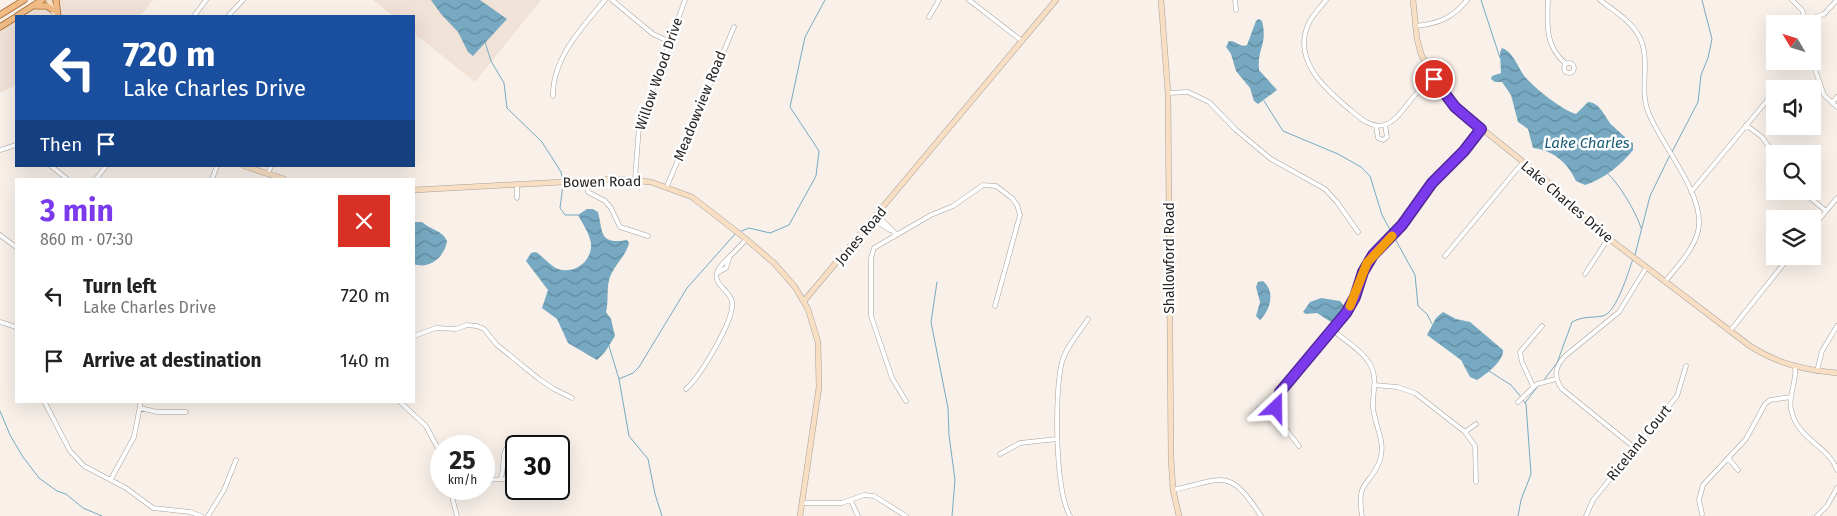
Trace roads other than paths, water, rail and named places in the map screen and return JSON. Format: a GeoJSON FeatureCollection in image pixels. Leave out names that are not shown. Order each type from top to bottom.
{"type":"FeatureCollection","features":[{"type":"Feature","properties":{"kind":"main road"},"geometry":{"type":"LineString","coordinates":[[0,15],[24,0]]}},
{"type":"Feature","properties":{"kind":"main road"},"geometry":{"type":"LineString","coordinates":[[20,15],[42,0]]}},
{"type":"Feature","properties":{"kind":"main road"},"geometry":{"type":"LineString","coordinates":[[55,14],[56,0]]}},
{"type":"Feature","properties":{"kind":"main road"},"geometry":{"type":"LineString","coordinates":[[27,10],[42,5],[55,14]]}},
{"type":"Feature","properties":{"kind":"main road"},"geometry":{"type":"LineString","coordinates":[[0,27],[15,18]]}},
{"type":"Feature","properties":{"kind":"street"},"geometry":{"type":"LineString","coordinates":[[49,0],[55,14]]}},
{"type":"Feature","properties":{"kind":"street"},"geometry":{"type":"LineString","coordinates":[[195,15],[206,0]]}},
{"type":"Feature","properties":{"kind":"street"},"geometry":{"type":"LineString","coordinates":[[229,15],[243,0]]}},
{"type":"Feature","properties":{"kind":"street"},"geometry":{"type":"LineString","coordinates":[[553,96],[553,87],[569,45],[605,0]]}},
{"type":"Feature","properties":{"kind":"street"},"geometry":{"type":"LineString","coordinates":[[612,0],[653,34],[670,42]]}},
{"type":"Feature","properties":{"kind":"street","name":"Willow Wood Drive"},"geometry":{"type":"LineString","coordinates":[[635,179],[639,127],[685,0]]}},
{"type":"Feature","properties":{"kind":"street"},"geometry":{"type":"LineString","coordinates":[[929,17],[939,0]]}},
{"type":"Feature","properties":{"kind":"street"},"geometry":{"type":"LineString","coordinates":[[969,0],[1022,41]]}},
{"type":"Feature","properties":{"kind":"street","name":"Jones Road"},"geometry":{"type":"LineString","coordinates":[[804,301],[876,218],[1056,0]]}},
{"type":"Feature","properties":{"kind":"street","name":"Shallowford Road"},"geometry":{"type":"LineString","coordinates":[[1161,0],[1168,93],[1170,448],[1173,490],[1179,516]]}},
{"type":"Feature","properties":{"kind":"street"},"geometry":{"type":"LineString","coordinates":[[1235,0],[1236,10]]}},
{"type":"Feature","properties":{"kind":"street"},"geometry":{"type":"LineString","coordinates":[[1326,0],[1313,16],[1306,30],[1306,49],[1311,69],[1328,91],[1365,121],[1376,126],[1385,125],[1393,120],[1416,94],[1434,79]]}},
{"type":"Feature","properties":{"kind":"street","name":"Lake Charles Drive"},"geometry":{"type":"LineString","coordinates":[[1412,0],[1421,54],[1434,79],[1455,107],[1547,181],[1591,226],[1763,354],[1796,367],[1837,373]]}},
{"type":"Feature","properties":{"kind":"street"},"geometry":{"type":"LineString","coordinates":[[1415,26],[1447,19],[1467,0]]}},
{"type":"Feature","properties":{"kind":"street"},"geometry":{"type":"LineString","coordinates":[[1548,0],[1547,36],[1554,51],[1566,64]]}},
{"type":"Feature","properties":{"kind":"street"},"geometry":{"type":"LineString","coordinates":[[1600,0],[1633,27],[1642,41],[1645,58],[1644,91],[1648,111],[1691,192],[1699,212],[1697,234],[1691,248],[1665,282]]}},
{"type":"Feature","properties":{"kind":"street"},"geometry":{"type":"LineString","coordinates":[[1792,0],[1802,10],[1804,15]]}},
{"type":"Feature","properties":{"kind":"street"},"geometry":{"type":"LineString","coordinates":[[1821,15],[1837,0]]}},
{"type":"Feature","properties":{"kind":"street","name":"Meadowview Road"},"geometry":{"type":"LineString","coordinates":[[667,186],[734,27]]}},
{"type":"Feature","properties":{"kind":"street"},"geometry":{"type":"LineString","coordinates":[[1815,70],[1820,87],[1837,107]]}},
{"type":"Feature","properties":{"kind":"street"},"geometry":{"type":"LineString","coordinates":[[1168,93],[1188,92],[1206,99],[1236,130],[1271,159],[1325,189],[1338,202],[1358,232]]}},
{"type":"Feature","properties":{"kind":"street"},"geometry":{"type":"LineString","coordinates":[[1832,103],[1837,97]]}},
{"type":"Feature","properties":{"kind":"street"},"geometry":{"type":"LineString","coordinates":[[1691,192],[1766,102]]}},
{"type":"Feature","properties":{"kind":"street"},"geometry":{"type":"LineString","coordinates":[[1376,126],[1378,138],[1382,140],[1387,137],[1385,125]]}},
{"type":"Feature","properties":{"kind":"street"},"geometry":{"type":"LineString","coordinates":[[1746,125],[1762,137],[1768,145]]}},
{"type":"Feature","properties":{"kind":"street"},"geometry":{"type":"LineString","coordinates":[[1299,446],[1280,419],[1276,408],[1280,392],[1351,306],[1363,272],[1373,255],[1402,225],[1432,183],[1464,151],[1481,129]]}},
{"type":"Feature","properties":{"kind":"street"},"geometry":{"type":"LineString","coordinates":[[0,150],[15,145]]}},
{"type":"Feature","properties":{"kind":"street"},"geometry":{"type":"LineString","coordinates":[[1445,256],[1523,162]]}},
{"type":"Feature","properties":{"kind":"street"},"geometry":{"type":"LineString","coordinates":[[52,167],[66,178]]}},
{"type":"Feature","properties":{"kind":"street"},"geometry":{"type":"LineString","coordinates":[[97,178],[105,167]]}},
{"type":"Feature","properties":{"kind":"street"},"geometry":{"type":"LineString","coordinates":[[247,167],[281,178]]}},
{"type":"Feature","properties":{"kind":"street"},"geometry":{"type":"LineString","coordinates":[[268,174],[271,167]]}},
{"type":"Feature","properties":{"kind":"street","name":"Bowen Road"},"geometry":{"type":"LineString","coordinates":[[415,190],[635,179],[667,186],[700,202],[746,239],[784,273],[804,301]]}},
{"type":"Feature","properties":{"kind":"street"},"geometry":{"type":"LineString","coordinates":[[586,181],[588,192],[605,201],[611,208],[620,227],[648,236]]}},
{"type":"Feature","properties":{"kind":"street"},"geometry":{"type":"LineString","coordinates":[[906,401],[892,378],[871,311],[872,252],[877,245],[930,215],[953,206],[977,187],[988,184],[1000,188],[1015,201],[1020,215],[995,306]]}},
{"type":"Feature","properties":{"kind":"street"},"geometry":{"type":"LineString","coordinates":[[517,185],[517,198]]}},
{"type":"Feature","properties":{"kind":"street"},"geometry":{"type":"LineString","coordinates":[[1821,217],[1837,198]]}},
{"type":"Feature","properties":{"kind":"street"},"geometry":{"type":"LineString","coordinates":[[1813,200],[1826,211]]}},
{"type":"Feature","properties":{"kind":"street"},"geometry":{"type":"LineString","coordinates":[[876,218],[896,234]]}},
{"type":"Feature","properties":{"kind":"street"},"geometry":{"type":"LineString","coordinates":[[0,235],[15,246]]}},
{"type":"Feature","properties":{"kind":"street"},"geometry":{"type":"LineString","coordinates":[[686,389],[698,378],[713,354],[733,307],[729,294],[718,284],[717,273],[726,268],[729,258],[746,239]]}},
{"type":"Feature","properties":{"kind":"street"},"geometry":{"type":"LineString","coordinates":[[1585,274],[1608,239]]}},
{"type":"Feature","properties":{"kind":"street"},"geometry":{"type":"LineString","coordinates":[[1730,331],[1783,265]]}},
{"type":"Feature","properties":{"kind":"street"},"geometry":{"type":"LineString","coordinates":[[1635,448],[1562,389],[1556,378],[1560,362],[1619,312],[1646,268]]}},
{"type":"Feature","properties":{"kind":"street"},"geometry":{"type":"LineString","coordinates":[[800,516],[821,368],[816,334],[804,301]]}},
{"type":"Feature","properties":{"kind":"street"},"geometry":{"type":"LineString","coordinates":[[1070,516],[1064,499],[1057,439],[1061,364],[1067,350],[1088,320]]}},
{"type":"Feature","properties":{"kind":"street"},"geometry":{"type":"LineString","coordinates":[[0,322],[15,326]]}},
{"type":"Feature","properties":{"kind":"street"},"geometry":{"type":"LineString","coordinates":[[415,336],[436,328],[445,330],[476,326],[484,329],[496,345],[539,379],[572,398]]}},
{"type":"Feature","properties":{"kind":"street"},"geometry":{"type":"LineString","coordinates":[[1533,386],[1522,362],[1520,352],[1542,326]]}},
{"type":"Feature","properties":{"kind":"street"},"geometry":{"type":"LineString","coordinates":[[1817,371],[1822,351],[1837,326]]}},
{"type":"Feature","properties":{"kind":"street"},"geometry":{"type":"LineString","coordinates":[[1332,330],[1368,361],[1374,372],[1373,409],[1382,449],[1378,464],[1362,488],[1360,502],[1362,516]]}},
{"type":"Feature","properties":{"kind":"street","name":"Riceland Court"},"geometry":{"type":"LineString","coordinates":[[1586,516],[1593,500],[1677,396],[1686,366]]}},
{"type":"Feature","properties":{"kind":"street"},"geometry":{"type":"LineString","coordinates":[[1796,367],[1790,397],[1791,409],[1796,424],[1804,436],[1830,457],[1837,470]]}},
{"type":"Feature","properties":{"kind":"street"},"geometry":{"type":"LineString","coordinates":[[1518,402],[1533,386],[1556,378]]}},
{"type":"Feature","properties":{"kind":"street"},"geometry":{"type":"LineString","coordinates":[[1374,385],[1397,387],[1415,393],[1464,432],[1475,446],[1476,482]]}},
{"type":"Feature","properties":{"kind":"street"},"geometry":{"type":"LineString","coordinates":[[1702,514],[1699,500],[1701,489],[1746,439],[1765,404],[1770,400],[1790,397]]}},
{"type":"Feature","properties":{"kind":"street"},"geometry":{"type":"LineString","coordinates":[[45,403],[76,459],[89,469],[111,479],[153,508],[190,512],[201,516]]}},
{"type":"Feature","properties":{"kind":"street"},"geometry":{"type":"LineString","coordinates":[[111,479],[134,436],[141,403]]}},
{"type":"Feature","properties":{"kind":"street"},"geometry":{"type":"LineString","coordinates":[[401,403],[426,426],[431,435]]}},
{"type":"Feature","properties":{"kind":"street"},"geometry":{"type":"LineString","coordinates":[[140,408],[157,412],[186,412]]}},
{"type":"Feature","properties":{"kind":"street"},"geometry":{"type":"LineString","coordinates":[[1258,411],[1276,408]]}},
{"type":"Feature","properties":{"kind":"street"},"geometry":{"type":"LineString","coordinates":[[1464,432],[1476,424]]}},
{"type":"Feature","properties":{"kind":"street"},"geometry":{"type":"LineString","coordinates":[[1000,454],[1020,443],[1057,439]]}},
{"type":"Feature","properties":{"kind":"street"},"geometry":{"type":"LineString","coordinates":[[501,478],[504,470],[503,453],[505,450]]}},
{"type":"Feature","properties":{"kind":"street"},"geometry":{"type":"LineString","coordinates":[[1728,459],[1738,470]]}},
{"type":"Feature","properties":{"kind":"street"},"geometry":{"type":"LineString","coordinates":[[208,516],[224,490],[236,460]]}},
{"type":"Feature","properties":{"kind":"street"},"geometry":{"type":"LineString","coordinates":[[495,479],[505,479]]}},
{"type":"Feature","properties":{"kind":"street"},"geometry":{"type":"LineString","coordinates":[[1173,490],[1218,480],[1227,480],[1241,487],[1261,516]]}},
{"type":"Feature","properties":{"kind":"street"},"geometry":{"type":"LineString","coordinates":[[1817,516],[1828,506],[1837,488]]}},
{"type":"Feature","properties":{"kind":"street"},"geometry":{"type":"LineString","coordinates":[[802,503],[828,504],[851,501],[864,495],[874,496],[906,516]]}},
{"type":"Feature","properties":{"kind":"street"},"geometry":{"type":"LineString","coordinates":[[453,500],[457,516]]}},
{"type":"Feature","properties":{"kind":"street"},"geometry":{"type":"LineString","coordinates":[[851,501],[858,516]]}},
{"type":"Feature","properties":{"kind":"water"},"geometry":{"type":"Polygon","coordinates":[[[431,0],[480,0],[507,19],[473,56],[468,52],[458,32],[431,0]]]}},
{"type":"Feature","properties":{"kind":"water"},"geometry":{"type":"Polygon","coordinates":[[[1259,19],[1262,21],[1264,36],[1259,56],[1259,70],[1277,90],[1258,104],[1254,101],[1250,88],[1236,71],[1231,54],[1226,47],[1229,41],[1242,46],[1247,45],[1256,21],[1259,19]]]}},
{"type":"Feature","properties":{"kind":"water","name":"Lake Charles"},"geometry":{"type":"Polygon","coordinates":[[[1502,48],[1510,53],[1530,83],[1570,112],[1576,114],[1588,102],[1597,105],[1611,124],[1633,143],[1633,150],[1612,171],[1585,185],[1576,181],[1573,174],[1559,158],[1547,151],[1533,148],[1528,129],[1518,122],[1511,95],[1502,82],[1495,82],[1491,79],[1492,76],[1501,73],[1500,52],[1502,48]]]}},
{"type":"Feature","properties":{"kind":"water"},"geometry":{"type":"Polygon","coordinates":[[[587,209],[593,209],[598,212],[602,231],[607,239],[611,241],[627,240],[629,243],[612,272],[608,285],[606,312],[611,319],[615,336],[605,352],[597,360],[568,343],[557,319],[542,308],[548,290],[526,261],[531,253],[536,252],[560,270],[573,269],[584,262],[591,250],[591,243],[578,215],[587,209]]]}},
{"type":"Feature","properties":{"kind":"water"},"geometry":{"type":"Polygon","coordinates":[[[415,222],[422,222],[439,232],[447,241],[446,247],[436,260],[426,265],[415,264],[415,222]]]}},
{"type":"Feature","properties":{"kind":"water"},"geometry":{"type":"Polygon","coordinates":[[[1263,281],[1269,290],[1270,301],[1267,311],[1260,320],[1256,316],[1260,302],[1256,287],[1258,282],[1263,281]]]}},
{"type":"Feature","properties":{"kind":"water"},"geometry":{"type":"Polygon","coordinates":[[[1321,298],[1340,301],[1345,307],[1331,322],[1317,313],[1306,314],[1303,312],[1310,302],[1321,298]]]}},
{"type":"Feature","properties":{"kind":"water"},"geometry":{"type":"Polygon","coordinates":[[[1443,312],[1456,319],[1470,322],[1503,350],[1498,363],[1477,380],[1470,377],[1461,360],[1427,335],[1436,318],[1443,312]]]}},
{"type":"Feature","properties":{"kind":"waterway"},"geometry":{"type":"LineString","coordinates":[[739,232],[749,228],[770,233],[789,225],[816,176],[819,151],[790,107],[805,37],[825,0]]}},
{"type":"Feature","properties":{"kind":"waterway"},"geometry":{"type":"LineString","coordinates":[[1481,0],[1500,58]]}},
{"type":"Feature","properties":{"kind":"waterway"},"geometry":{"type":"LineString","coordinates":[[1672,152],[1698,102],[1701,75],[1708,58],[1712,39],[1702,0]]}},
{"type":"Feature","properties":{"kind":"waterway"},"geometry":{"type":"LineString","coordinates":[[485,42],[491,61],[504,83],[507,108],[542,142],[561,172],[563,181]]}},
{"type":"Feature","properties":{"kind":"waterway"},"geometry":{"type":"LineString","coordinates":[[1264,101],[1283,131],[1338,154],[1361,167],[1370,176],[1382,215],[1415,275],[1418,306],[1427,314],[1432,324]]}},
{"type":"Feature","properties":{"kind":"waterway"},"geometry":{"type":"LineString","coordinates":[[1635,255],[1650,196],[1670,155]]}},
{"type":"Feature","properties":{"kind":"waterway"},"geometry":{"type":"LineString","coordinates":[[1607,173],[1627,199],[1641,228]]}},
{"type":"Feature","properties":{"kind":"waterway"},"geometry":{"type":"LineString","coordinates":[[563,185],[560,208],[565,215],[578,215]]}},
{"type":"Feature","properties":{"kind":"waterway"},"geometry":{"type":"LineString","coordinates":[[619,379],[633,373],[639,367],[687,288],[735,234]]}},
{"type":"Feature","properties":{"kind":"waterway"},"geometry":{"type":"LineString","coordinates":[[1543,381],[1557,363],[1572,322],[1583,318],[1603,316],[1613,307],[1633,259]]}},
{"type":"Feature","properties":{"kind":"waterway"},"geometry":{"type":"LineString","coordinates":[[937,282],[931,322],[948,408],[949,435],[955,480],[952,516]]}},
{"type":"Feature","properties":{"kind":"waterway"},"geometry":{"type":"LineString","coordinates":[[609,346],[619,379],[629,436],[648,459],[655,494],[662,516]]}},
{"type":"Feature","properties":{"kind":"waterway"},"geometry":{"type":"LineString","coordinates":[[1489,371],[1511,385],[1521,397]]}},
{"type":"Feature","properties":{"kind":"waterway"},"geometry":{"type":"LineString","coordinates":[[1525,403],[1538,386]]}},
{"type":"Feature","properties":{"kind":"waterway"},"geometry":{"type":"LineString","coordinates":[[1518,516],[1521,500],[1531,474],[1526,404],[1523,400]]}},
{"type":"Feature","properties":{"kind":"waterway"},"geometry":{"type":"LineString","coordinates":[[0,411],[10,435],[23,457],[39,478],[57,491],[66,494],[83,508],[102,516]]}}]}
